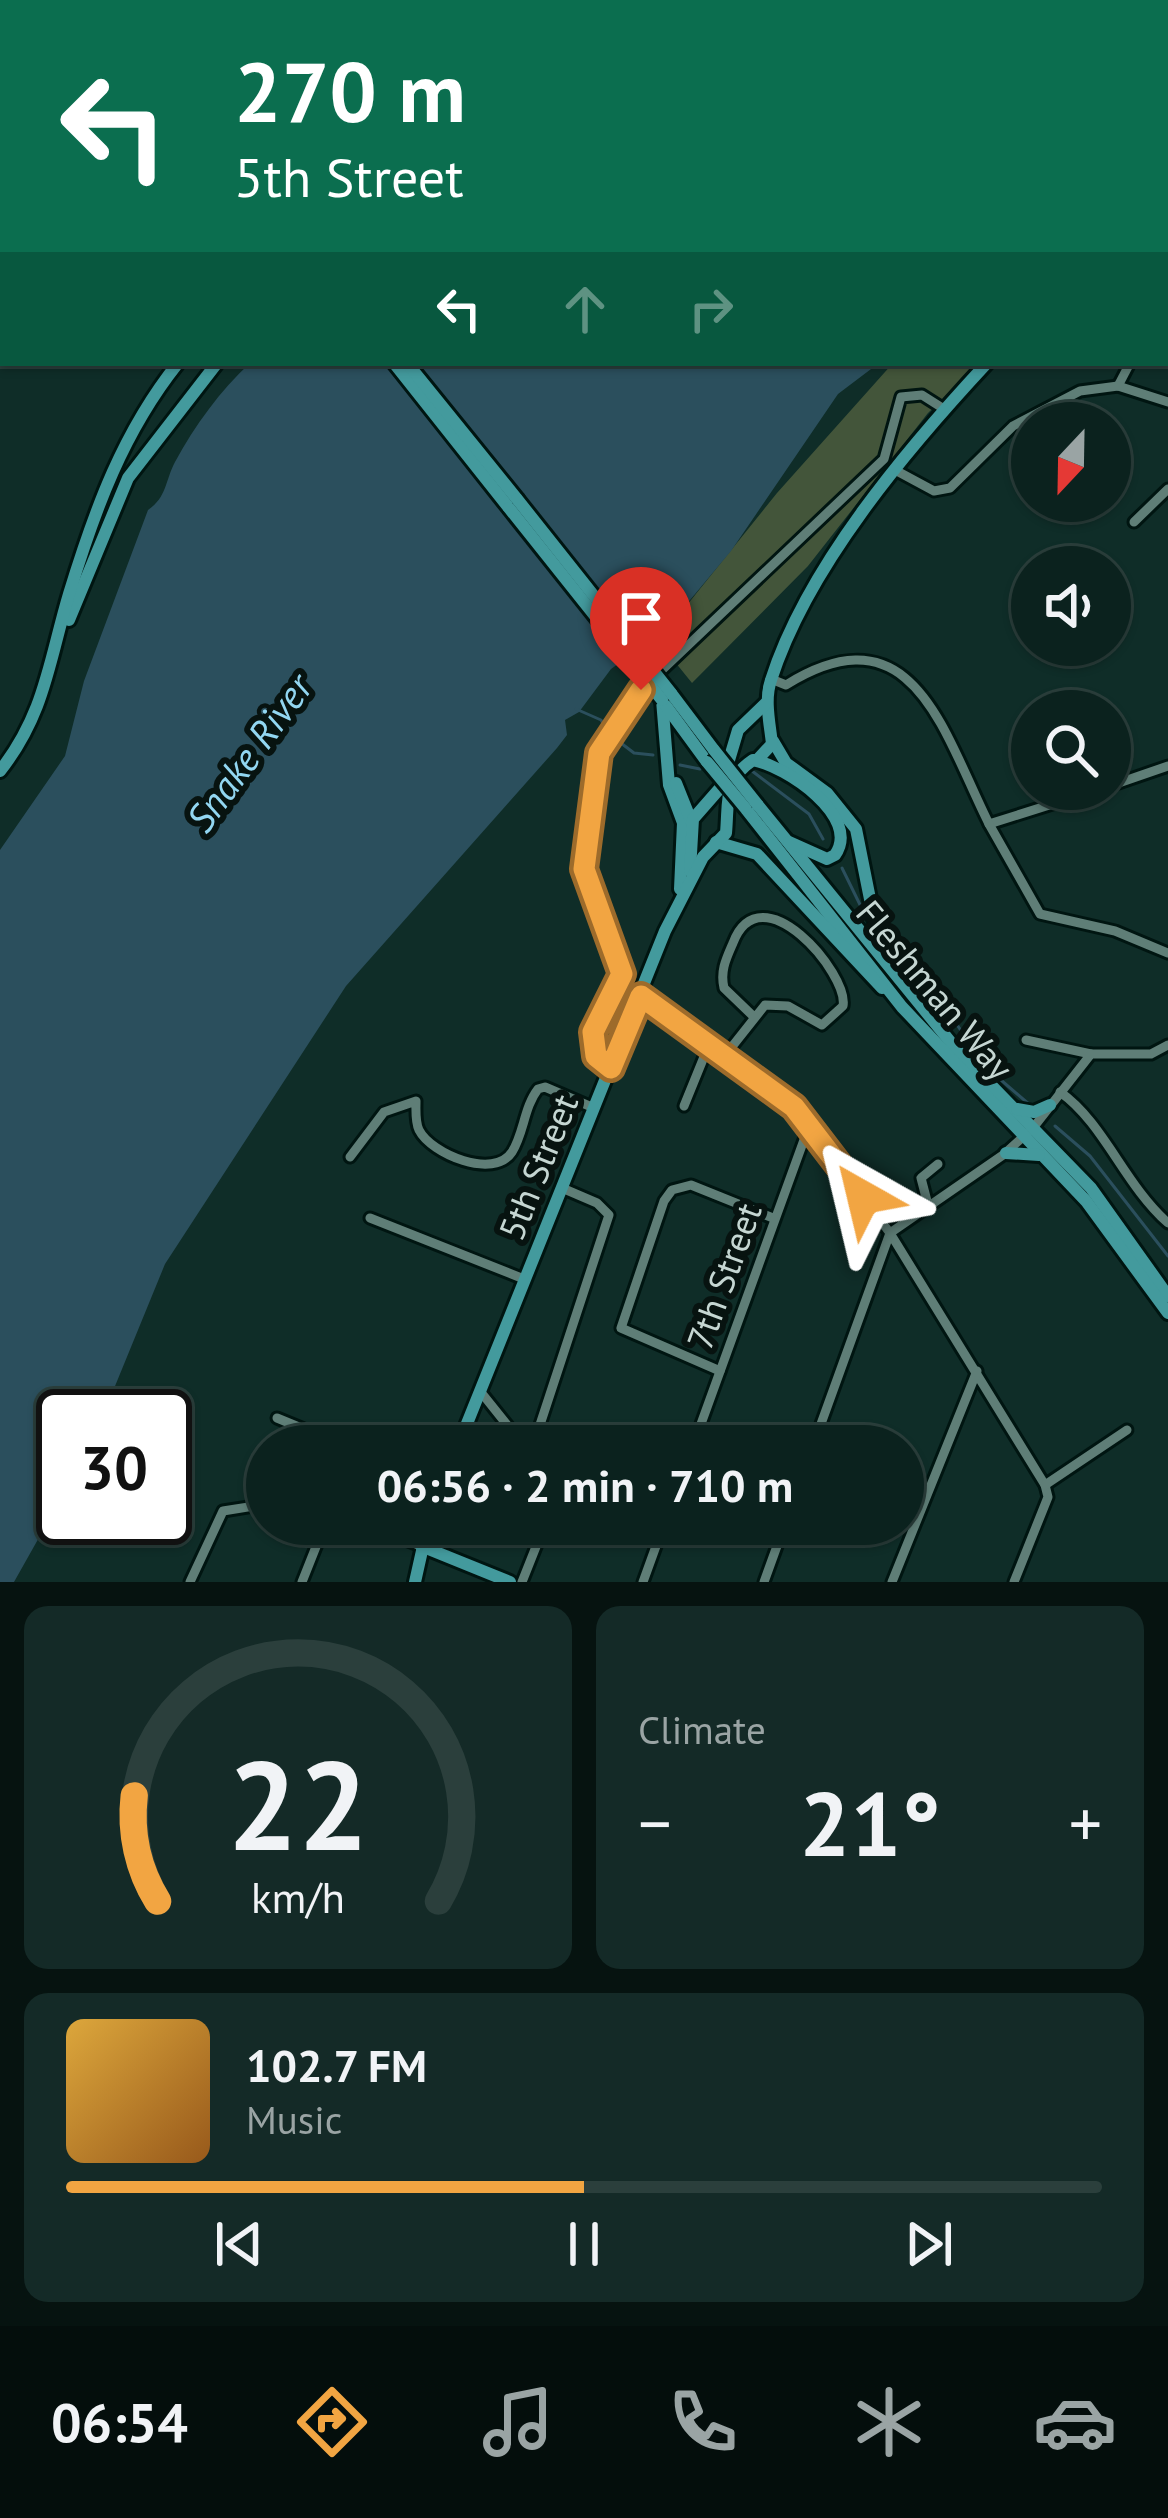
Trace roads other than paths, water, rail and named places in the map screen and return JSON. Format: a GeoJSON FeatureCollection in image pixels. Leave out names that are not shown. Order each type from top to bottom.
{"type":"FeatureCollection","features":[{"type":"Feature","properties":{"kind":"main road"},"geometry":{"type":"LineString","coordinates":[[0,771],[37,717],[121,448],[176,366]]}},
{"type":"Feature","properties":{"kind":"main road"},"geometry":{"type":"LineString","coordinates":[[54,654],[128,478],[215,366]]}},
{"type":"Feature","properties":{"kind":"main road"},"geometry":{"type":"LineString","coordinates":[[396,366],[667,696]]}},
{"type":"Feature","properties":{"kind":"main road"},"geometry":{"type":"LineString","coordinates":[[409,366],[667,696],[669,785],[680,808],[685,842],[680,890]]}},
{"type":"Feature","properties":{"kind":"main road"},"geometry":{"type":"LineString","coordinates":[[755,759],[769,752],[772,737],[767,702],[771,679],[818,586],[895,470],[984,366]]}},
{"type":"Feature","properties":{"kind":"main road","name":"Fleshman Way"},"geometry":{"type":"LineString","coordinates":[[667,696],[902,1006],[1091,1188],[1168,1295]]}},
{"type":"Feature","properties":{"kind":"main road"},"geometry":{"type":"LineString","coordinates":[[693,827],[721,787],[735,738],[767,702]]}},
{"type":"Feature","properties":{"kind":"main road"},"geometry":{"type":"LineString","coordinates":[[749,722],[763,724],[786,763],[827,793],[856,829],[874,919],[908,989]]}},
{"type":"Feature","properties":{"kind":"main road"},"geometry":{"type":"LineString","coordinates":[[735,738],[738,751],[791,776],[818,800],[843,836],[842,846],[827,859],[788,842]]}},
{"type":"Feature","properties":{"kind":"main road"},"geometry":{"type":"LineString","coordinates":[[669,759],[693,827],[714,842],[757,854],[902,1006]]}},
{"type":"Feature","properties":{"kind":"main road","name":"5th Street"},"geometry":{"type":"LineString","coordinates":[[466,1425],[675,911],[727,828],[730,784],[755,759]]}},
{"type":"Feature","properties":{"kind":"main road","name":"Fleshman Way"},"geometry":{"type":"LineString","coordinates":[[752,806],[788,842],[1009,1104],[1042,1156],[1115,1238],[1168,1313]]}},
{"type":"Feature","properties":{"kind":"main road","name":"5th Street"},"geometry":{"type":"LineString","coordinates":[[675,911],[692,864],[693,827]]}},
{"type":"Feature","properties":{"kind":"main road"},"geometry":{"type":"LineString","coordinates":[[1009,1104],[1028,1112],[1050,1105]]}},
{"type":"Feature","properties":{"kind":"main road"},"geometry":{"type":"LineString","coordinates":[[1006,1153],[1025,1150],[1042,1156]]}},
{"type":"Feature","properties":{"kind":"main road"},"geometry":{"type":"LineString","coordinates":[[415,1582],[421,1546],[510,1582]]}},
{"type":"Feature","properties":{"kind":"street"},"geometry":{"type":"LineString","coordinates":[[1118,386],[1128,366]]}},
{"type":"Feature","properties":{"kind":"street"},"geometry":{"type":"LineString","coordinates":[[895,470],[934,491],[946,490],[1012,426],[1080,392],[1118,386],[1168,402]]}},
{"type":"Feature","properties":{"kind":"street"},"geometry":{"type":"LineString","coordinates":[[611,1068],[596,1056],[593,1032],[622,974],[584,869],[599,753],[641,690],[884,459],[901,397],[922,395],[945,408]]}},
{"type":"Feature","properties":{"kind":"street"},"geometry":{"type":"LineString","coordinates":[[1134,522],[1168,489]]}},
{"type":"Feature","properties":{"kind":"street"},"geometry":{"type":"LineString","coordinates":[[771,679],[786,685],[842,660],[880,661],[896,667],[929,704],[1040,914],[1115,931],[1168,953]]}},
{"type":"Feature","properties":{"kind":"street"},"geometry":{"type":"LineString","coordinates":[[1131,779],[1168,766]]}},
{"type":"Feature","properties":{"kind":"street"},"geometry":{"type":"LineString","coordinates":[[989,824],[1033,810]]}},
{"type":"Feature","properties":{"kind":"street"},"geometry":{"type":"LineString","coordinates":[[723,1058],[764,1005],[780,1003],[822,1025],[840,1012],[845,999],[841,986],[790,926],[774,917],[760,917],[740,928],[722,971],[724,988],[752,1015]]}},
{"type":"Feature","properties":{"kind":"street"},"geometry":{"type":"LineString","coordinates":[[641,996],[794,1107],[890,1233],[1045,1485],[1048,1497],[1014,1582]]}},
{"type":"Feature","properties":{"kind":"street"},"geometry":{"type":"LineString","coordinates":[[1026,1040],[1091,1054],[1151,1054],[1168,1045]]}},
{"type":"Feature","properties":{"kind":"street"},"geometry":{"type":"LineString","coordinates":[[684,1106],[707,1047]]}},
{"type":"Feature","properties":{"kind":"street"},"geometry":{"type":"LineString","coordinates":[[821,1425],[890,1233],[1006,1153],[1091,1054]]}},
{"type":"Feature","properties":{"kind":"street"},"geometry":{"type":"LineString","coordinates":[[350,1157],[384,1112],[416,1101],[417,1122],[427,1139],[458,1158],[490,1164],[511,1153],[538,1089],[545,1087],[595,1108]]}},
{"type":"Feature","properties":{"kind":"street"},"geometry":{"type":"LineString","coordinates":[[1060,1092],[1079,1106],[1124,1177],[1168,1223]]}},
{"type":"Feature","properties":{"kind":"street","name":"7th Street"},"geometry":{"type":"LineString","coordinates":[[700,1425],[809,1126]]}},
{"type":"Feature","properties":{"kind":"street"},"geometry":{"type":"LineString","coordinates":[[928,1205],[921,1178],[938,1164]]}},
{"type":"Feature","properties":{"kind":"street"},"geometry":{"type":"LineString","coordinates":[[720,1370],[621,1328],[664,1201],[672,1190],[691,1186],[773,1218]]}},
{"type":"Feature","properties":{"kind":"street"},"geometry":{"type":"LineString","coordinates":[[540,1425],[609,1215],[597,1203],[562,1188]]}},
{"type":"Feature","properties":{"kind":"street"},"geometry":{"type":"LineString","coordinates":[[370,1218],[524,1280]]}},
{"type":"Feature","properties":{"kind":"street"},"geometry":{"type":"LineString","coordinates":[[892,1582],[977,1371]]}},
{"type":"Feature","properties":{"kind":"street"},"geometry":{"type":"LineString","coordinates":[[480,1391],[507,1425]]}},
{"type":"Feature","properties":{"kind":"street"},"geometry":{"type":"LineString","coordinates":[[277,1418],[294,1425]]}},
{"type":"Feature","properties":{"kind":"street"},"geometry":{"type":"LineString","coordinates":[[1045,1485],[1127,1430]]}},
{"type":"Feature","properties":{"kind":"street"},"geometry":{"type":"LineString","coordinates":[[190,1582],[214,1521],[236,1506],[246,1505]]}},
{"type":"Feature","properties":{"kind":"street"},"geometry":{"type":"LineString","coordinates":[[302,1582],[317,1545]]}},
{"type":"Feature","properties":{"kind":"street"},"geometry":{"type":"LineString","coordinates":[[522,1582],[536,1545]]}},
{"type":"Feature","properties":{"kind":"street"},"geometry":{"type":"LineString","coordinates":[[643,1582],[656,1545]]}},
{"type":"Feature","properties":{"kind":"street"},"geometry":{"type":"LineString","coordinates":[[764,1582],[777,1545]]}},
{"type":"Feature","properties":{"kind":"water","name":"Snake River"},"geometry":{"type":"Polygon","coordinates":[[[247,366],[875,366],[838,394],[731,551],[665,630],[611,669],[579,712],[565,720],[567,735],[557,748],[346,986],[165,1264],[114,1389],[36,1389],[36,1543],[14,1582],[0,1582],[0,850],[65,756],[84,681],[148,510],[162,494],[200,422],[247,366]]]}},
{"type":"Feature","properties":{"kind":"waterway"},"geometry":{"type":"LineString","coordinates":[[576,709],[601,720],[607,730]]}},
{"type":"Feature","properties":{"kind":"waterway"},"geometry":{"type":"LineString","coordinates":[[613,737],[634,753],[653,755]]}},
{"type":"Feature","properties":{"kind":"waterway"},"geometry":{"type":"LineString","coordinates":[[680,765],[700,769]]}},
{"type":"Feature","properties":{"kind":"waterway"},"geometry":{"type":"LineString","coordinates":[[752,771],[809,814],[823,839]]}},
{"type":"Feature","properties":{"kind":"waterway"},"geometry":{"type":"LineString","coordinates":[[842,868],[868,921]]}},
{"type":"Feature","properties":{"kind":"waterway"},"geometry":{"type":"LineString","coordinates":[[910,957],[987,1068],[1030,1105]]}},
{"type":"Feature","properties":{"kind":"waterway"},"geometry":{"type":"LineString","coordinates":[[1055,1126],[1090,1156],[1168,1256]]}}]}
